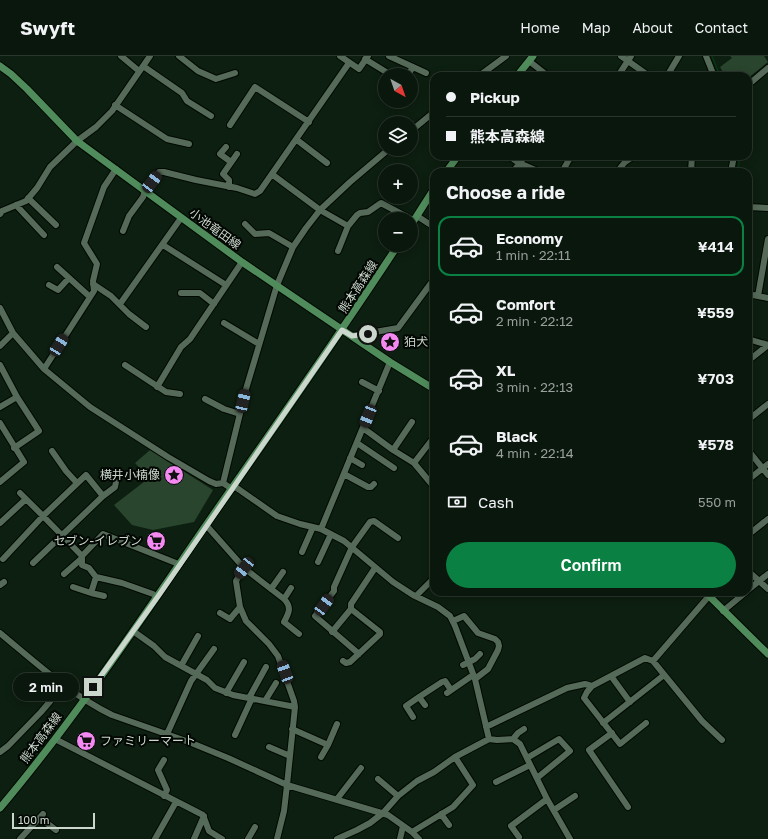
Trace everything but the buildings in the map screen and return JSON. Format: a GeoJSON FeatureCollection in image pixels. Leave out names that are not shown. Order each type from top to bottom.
{"type":"FeatureCollection","features":[{"type":"Feature","properties":{"kind":"main road"},"geometry":{"type":"LineString","coordinates":[[520,72],[531,59]]}},
{"type":"Feature","properties":{"kind":"main road","name":"小池竜田線"},"geometry":{"type":"LineString","coordinates":[[0,66],[11,74],[77,141],[242,262],[390,362],[430,387]]}},
{"type":"Feature","properties":{"kind":"main road"},"geometry":{"type":"LineString","coordinates":[[418,213],[430,195]]}},
{"type":"Feature","properties":{"kind":"main road","name":"熊本高森線"},"geometry":{"type":"LineString","coordinates":[[0,808],[55,739],[133,631],[342,330],[393,252]]}},
{"type":"Feature","properties":{"kind":"main road"},"geometry":{"type":"LineString","coordinates":[[709,596],[768,654]]}},
{"type":"Feature","properties":{"kind":"street"},"geometry":{"type":"LineString","coordinates":[[121,56],[182,93],[187,101],[211,116]]}},
{"type":"Feature","properties":{"kind":"street"},"geometry":{"type":"LineString","coordinates":[[0,214],[2,211],[26,201],[50,167],[112,111],[150,56]]}},
{"type":"Feature","properties":{"kind":"street"},"geometry":{"type":"LineString","coordinates":[[179,56],[198,71],[216,79],[236,73]]}},
{"type":"Feature","properties":{"kind":"street"},"geometry":{"type":"LineString","coordinates":[[340,56],[359,69],[366,58],[381,68]]}},
{"type":"Feature","properties":{"kind":"street"},"geometry":{"type":"LineString","coordinates":[[389,56],[426,73]]}},
{"type":"Feature","properties":{"kind":"street"},"geometry":{"type":"LineString","coordinates":[[484,72],[506,56]]}},
{"type":"Feature","properties":{"kind":"street"},"geometry":{"type":"LineString","coordinates":[[621,56],[629,58],[645,72]]}},
{"type":"Feature","properties":{"kind":"street"},"geometry":{"type":"LineString","coordinates":[[669,72],[679,56]]}},
{"type":"Feature","properties":{"kind":"street"},"geometry":{"type":"LineString","coordinates":[[706,56],[712,72]]}},
{"type":"Feature","properties":{"kind":"street"},"geometry":{"type":"LineString","coordinates":[[620,72],[629,58]]}},
{"type":"Feature","properties":{"kind":"street"},"geometry":{"type":"LineString","coordinates":[[531,59],[544,72]]}},
{"type":"Feature","properties":{"kind":"street"},"geometry":{"type":"LineString","coordinates":[[124,231],[129,216],[159,172],[254,194],[260,191],[297,140],[349,63]]}},
{"type":"Feature","properties":{"kind":"street"},"geometry":{"type":"LineString","coordinates":[[752,82],[768,68]]}},
{"type":"Feature","properties":{"kind":"street"},"geometry":{"type":"LineString","coordinates":[[230,125],[256,87],[309,122]]}},
{"type":"Feature","properties":{"kind":"street"},"geometry":{"type":"LineString","coordinates":[[115,105],[167,139],[189,144]]}},
{"type":"Feature","properties":{"kind":"street"},"geometry":{"type":"LineString","coordinates":[[418,125],[430,115]]}},
{"type":"Feature","properties":{"kind":"street"},"geometry":{"type":"LineString","coordinates":[[297,140],[327,163]]}},
{"type":"Feature","properties":{"kind":"street"},"geometry":{"type":"LineString","coordinates":[[226,147],[220,154],[231,162]]}},
{"type":"Feature","properties":{"kind":"street"},"geometry":{"type":"LineString","coordinates":[[229,187],[229,180],[223,174],[237,154]]}},
{"type":"Feature","properties":{"kind":"street"},"geometry":{"type":"LineString","coordinates":[[223,484],[259,344],[277,285],[293,247],[320,210],[381,156]]}},
{"type":"Feature","properties":{"kind":"street"},"geometry":{"type":"LineString","coordinates":[[514,160],[519,164],[530,168]]}},
{"type":"Feature","properties":{"kind":"street"},"geometry":{"type":"LineString","coordinates":[[516,168],[522,160]]}},
{"type":"Feature","properties":{"kind":"street"},"geometry":{"type":"LineString","coordinates":[[620,168],[628,160]]}},
{"type":"Feature","properties":{"kind":"street"},"geometry":{"type":"LineString","coordinates":[[44,369],[94,290],[97,264],[84,244],[104,187],[116,169]]}},
{"type":"Feature","properties":{"kind":"street"},"geometry":{"type":"LineString","coordinates":[[273,174],[320,210],[348,226]]}},
{"type":"Feature","properties":{"kind":"street"},"geometry":{"type":"LineString","coordinates":[[28,198],[56,226]]}},
{"type":"Feature","properties":{"kind":"street"},"geometry":{"type":"LineString","coordinates":[[338,251],[348,226],[360,213],[368,212],[381,202],[399,212]]}},
{"type":"Feature","properties":{"kind":"street"},"geometry":{"type":"LineString","coordinates":[[16,205],[44,235]]}},
{"type":"Feature","properties":{"kind":"street"},"geometry":{"type":"LineString","coordinates":[[752,207],[768,208]]}},
{"type":"Feature","properties":{"kind":"street"},"geometry":{"type":"LineString","coordinates":[[120,304],[181,218]]}},
{"type":"Feature","properties":{"kind":"street"},"geometry":{"type":"LineString","coordinates":[[418,222],[430,226]]}},
{"type":"Feature","properties":{"kind":"street"},"geometry":{"type":"LineString","coordinates":[[245,224],[255,234],[269,233],[293,247]]}},
{"type":"Feature","properties":{"kind":"street"},"geometry":{"type":"LineString","coordinates":[[758,296],[768,238]]}},
{"type":"Feature","properties":{"kind":"street"},"geometry":{"type":"LineString","coordinates":[[163,245],[226,285]]}},
{"type":"Feature","properties":{"kind":"street"},"geometry":{"type":"LineString","coordinates":[[157,387],[181,347],[190,339],[242,262]]}},
{"type":"Feature","properties":{"kind":"street"},"geometry":{"type":"LineString","coordinates":[[57,267],[90,297]]}},
{"type":"Feature","properties":{"kind":"street"},"geometry":{"type":"LineString","coordinates":[[49,285],[58,290],[69,278]]}},
{"type":"Feature","properties":{"kind":"street"},"geometry":{"type":"LineString","coordinates":[[94,284],[111,296],[129,314],[146,327]]}},
{"type":"Feature","properties":{"kind":"street"},"geometry":{"type":"LineString","coordinates":[[352,336],[398,328],[430,286]]}},
{"type":"Feature","properties":{"kind":"street"},"geometry":{"type":"LineString","coordinates":[[181,293],[200,293],[214,304]]}},
{"type":"Feature","properties":{"kind":"street"},"geometry":{"type":"LineString","coordinates":[[752,295],[768,298]]}},
{"type":"Feature","properties":{"kind":"street"},"geometry":{"type":"LineString","coordinates":[[0,308],[13,334],[44,369],[90,407],[168,457],[209,481],[233,488],[277,516],[314,527],[331,534],[352,547],[393,582],[445,612],[453,621],[465,663],[474,677],[489,739]]}},
{"type":"Feature","properties":{"kind":"street"},"geometry":{"type":"LineString","coordinates":[[224,323],[259,344]]}},
{"type":"Feature","properties":{"kind":"street"},"geometry":{"type":"LineString","coordinates":[[0,346],[13,334]]}},
{"type":"Feature","properties":{"kind":"street"},"geometry":{"type":"LineString","coordinates":[[752,340],[768,345]]}},
{"type":"Feature","properties":{"kind":"street"},"geometry":{"type":"LineString","coordinates":[[752,358],[768,345]]}},
{"type":"Feature","properties":{"kind":"street"},"geometry":{"type":"LineString","coordinates":[[320,529],[390,362]]}},
{"type":"Feature","properties":{"kind":"street"},"geometry":{"type":"LineString","coordinates":[[0,365],[17,397],[39,431],[14,448]]}},
{"type":"Feature","properties":{"kind":"street"},"geometry":{"type":"LineString","coordinates":[[125,365],[166,392],[180,394]]}},
{"type":"Feature","properties":{"kind":"street"},"geometry":{"type":"LineString","coordinates":[[362,382],[379,391]]}},
{"type":"Feature","properties":{"kind":"street"},"geometry":{"type":"LineString","coordinates":[[0,407],[17,397]]}},
{"type":"Feature","properties":{"kind":"street"},"geometry":{"type":"LineString","coordinates":[[205,399],[224,409],[240,414]]}},
{"type":"Feature","properties":{"kind":"street"},"geometry":{"type":"LineString","coordinates":[[752,417],[768,404]]}},
{"type":"Feature","properties":{"kind":"street"},"geometry":{"type":"LineString","coordinates":[[0,422],[14,448],[24,462],[1,480]]}},
{"type":"Feature","properties":{"kind":"street"},"geometry":{"type":"LineString","coordinates":[[393,450],[412,422]]}},
{"type":"Feature","properties":{"kind":"street"},"geometry":{"type":"LineString","coordinates":[[363,428],[414,463],[430,481]]}},
{"type":"Feature","properties":{"kind":"street"},"geometry":{"type":"LineString","coordinates":[[414,463],[430,442]]}},
{"type":"Feature","properties":{"kind":"street"},"geometry":{"type":"LineString","coordinates":[[357,443],[394,468]]}},
{"type":"Feature","properties":{"kind":"street"},"geometry":{"type":"LineString","coordinates":[[52,451],[66,471],[77,483]]}},
{"type":"Feature","properties":{"kind":"street"},"geometry":{"type":"LineString","coordinates":[[752,455],[768,475]]}},
{"type":"Feature","properties":{"kind":"street"},"geometry":{"type":"LineString","coordinates":[[350,458],[362,465]]}},
{"type":"Feature","properties":{"kind":"street"},"geometry":{"type":"LineString","coordinates":[[752,477],[768,464]]}},
{"type":"Feature","properties":{"kind":"street"},"geometry":{"type":"LineString","coordinates":[[344,474],[368,487],[371,487],[374,484]]}},
{"type":"Feature","properties":{"kind":"street"},"geometry":{"type":"LineString","coordinates":[[3,559],[43,516],[86,475],[102,496]]}},
{"type":"Feature","properties":{"kind":"street"},"geometry":{"type":"LineString","coordinates":[[33,563],[102,496],[115,487],[116,482]]}},
{"type":"Feature","properties":{"kind":"street"},"geometry":{"type":"LineString","coordinates":[[20,493],[62,536],[81,558],[82,565],[89,568],[96,577],[122,582],[153,594]]}},
{"type":"Feature","properties":{"kind":"street"},"geometry":{"type":"LineString","coordinates":[[0,523],[26,499]]}},
{"type":"Feature","properties":{"kind":"street"},"geometry":{"type":"LineString","coordinates":[[752,532],[768,519]]}},
{"type":"Feature","properties":{"kind":"street"},"geometry":{"type":"LineString","coordinates":[[359,654],[315,616],[334,591],[334,587],[352,547],[365,528],[373,521],[398,538]]}},
{"type":"Feature","properties":{"kind":"street"},"geometry":{"type":"LineString","coordinates":[[206,525],[244,568],[284,599],[289,608],[284,622],[299,634]]}},
{"type":"Feature","properties":{"kind":"street"},"geometry":{"type":"LineString","coordinates":[[302,552],[314,527]]}},
{"type":"Feature","properties":{"kind":"street"},"geometry":{"type":"LineString","coordinates":[[64,574],[104,534],[176,563]]}},
{"type":"Feature","properties":{"kind":"street"},"geometry":{"type":"LineString","coordinates":[[318,562],[331,534]]}},
{"type":"Feature","properties":{"kind":"street"},"geometry":{"type":"LineString","coordinates":[[244,568],[236,581],[240,607],[247,624],[269,644],[280,660],[295,707],[284,811],[277,839]]}},
{"type":"Feature","properties":{"kind":"street"},"geometry":{"type":"LineString","coordinates":[[332,632],[351,609],[351,604],[375,568]]}},
{"type":"Feature","properties":{"kind":"street"},"geometry":{"type":"LineString","coordinates":[[271,589],[283,572]]}},
{"type":"Feature","properties":{"kind":"street"},"geometry":{"type":"LineString","coordinates":[[752,587],[768,574]]}},
{"type":"Feature","properties":{"kind":"street"},"geometry":{"type":"LineString","coordinates":[[752,575],[768,589]]}},
{"type":"Feature","properties":{"kind":"street"},"geometry":{"type":"LineString","coordinates":[[91,592],[96,577]]}},
{"type":"Feature","properties":{"kind":"street"},"geometry":{"type":"LineString","coordinates":[[416,596],[430,582]]}},
{"type":"Feature","properties":{"kind":"street"},"geometry":{"type":"LineString","coordinates":[[73,587],[104,596]]}},
{"type":"Feature","properties":{"kind":"street"},"geometry":{"type":"LineString","coordinates":[[284,599],[292,588]]}},
{"type":"Feature","properties":{"kind":"street"},"geometry":{"type":"LineString","coordinates":[[653,660],[705,596]]}},
{"type":"Feature","properties":{"kind":"street"},"geometry":{"type":"LineString","coordinates":[[723,610],[741,596]]}},
{"type":"Feature","properties":{"kind":"street"},"geometry":{"type":"LineString","coordinates":[[220,613],[230,619],[240,607]]}},
{"type":"Feature","properties":{"kind":"street"},"geometry":{"type":"LineString","coordinates":[[343,661],[346,663],[350,662],[380,634],[351,609]]}},
{"type":"Feature","properties":{"kind":"street"},"geometry":{"type":"LineString","coordinates":[[413,717],[406,706],[444,681],[449,691],[488,669],[498,650],[498,642],[495,639],[478,633],[464,616],[453,621]]}},
{"type":"Feature","properties":{"kind":"street"},"geometry":{"type":"LineString","coordinates":[[133,631],[154,646],[165,657],[226,693],[295,707]]}},
{"type":"Feature","properties":{"kind":"street"},"geometry":{"type":"LineString","coordinates":[[0,633],[64,685],[112,715],[167,734],[228,758],[287,785],[388,815],[412,832],[419,839]]}},
{"type":"Feature","properties":{"kind":"street"},"geometry":{"type":"LineString","coordinates":[[181,666],[198,636]]}},
{"type":"Feature","properties":{"kind":"street"},"geometry":{"type":"LineString","coordinates":[[167,734],[191,681],[197,675],[214,649]]}},
{"type":"Feature","properties":{"kind":"street"},"geometry":{"type":"LineString","coordinates":[[465,663],[475,659],[480,654]]}},
{"type":"Feature","properties":{"kind":"street"},"geometry":{"type":"LineString","coordinates":[[646,723],[620,744],[584,698],[592,686],[645,658],[653,660],[702,721],[722,740]]}},
{"type":"Feature","properties":{"kind":"street"},"geometry":{"type":"LineString","coordinates":[[226,693],[244,662]]}},
{"type":"Feature","properties":{"kind":"street"},"geometry":{"type":"LineString","coordinates":[[235,735],[250,698],[266,667]]}},
{"type":"Feature","properties":{"kind":"street"},"geometry":{"type":"LineString","coordinates":[[603,723],[664,675]]}},
{"type":"Feature","properties":{"kind":"street"},"geometry":{"type":"LineString","coordinates":[[611,676],[630,702]]}},
{"type":"Feature","properties":{"kind":"street"},"geometry":{"type":"LineString","coordinates":[[265,701],[276,683]]}},
{"type":"Feature","properties":{"kind":"street"},"geometry":{"type":"LineString","coordinates":[[486,727],[567,688],[585,684],[592,686]]}},
{"type":"Feature","properties":{"kind":"street"},"geometry":{"type":"LineString","coordinates":[[0,752],[8,746],[41,712],[64,685]]}},
{"type":"Feature","properties":{"kind":"street"},"geometry":{"type":"LineString","coordinates":[[419,697],[425,705]]}},
{"type":"Feature","properties":{"kind":"street"},"geometry":{"type":"LineString","coordinates":[[321,757],[336,724]]}},
{"type":"Feature","properties":{"kind":"street"},"geometry":{"type":"LineString","coordinates":[[292,728],[319,738],[328,744]]}},
{"type":"Feature","properties":{"kind":"street"},"geometry":{"type":"LineString","coordinates":[[513,739],[524,729]]}},
{"type":"Feature","properties":{"kind":"street"},"geometry":{"type":"LineString","coordinates":[[612,733],[589,750],[628,806]]}},
{"type":"Feature","properties":{"kind":"street"},"geometry":{"type":"LineString","coordinates":[[55,739],[204,816],[209,831],[222,839]]}},
{"type":"Feature","properties":{"kind":"street"},"geometry":{"type":"LineString","coordinates":[[337,839],[357,830],[383,813],[398,796],[417,781],[434,772],[455,757],[489,739],[513,739],[520,744],[547,799],[570,839]]}},
{"type":"Feature","properties":{"kind":"street"},"geometry":{"type":"LineString","coordinates":[[527,758],[559,739],[570,751],[537,778]]}},
{"type":"Feature","properties":{"kind":"street"},"geometry":{"type":"LineString","coordinates":[[269,747],[290,756]]}},
{"type":"Feature","properties":{"kind":"street"},"geometry":{"type":"LineString","coordinates":[[412,832],[454,807],[473,785],[455,757]]}},
{"type":"Feature","properties":{"kind":"street"},"geometry":{"type":"LineString","coordinates":[[164,760],[158,770],[167,790],[164,796]]}},
{"type":"Feature","properties":{"kind":"street"},"geometry":{"type":"LineString","coordinates":[[496,782],[530,764]]}},
{"type":"Feature","properties":{"kind":"street"},"geometry":{"type":"LineString","coordinates":[[337,799],[361,768]]}},
{"type":"Feature","properties":{"kind":"street"},"geometry":{"type":"LineString","coordinates":[[378,779],[398,796]]}},
{"type":"Feature","properties":{"kind":"street"},"geometry":{"type":"LineString","coordinates":[[554,810],[575,796]]}},
{"type":"Feature","properties":{"kind":"street"},"geometry":{"type":"LineString","coordinates":[[519,837],[511,826],[547,799]]}},
{"type":"Feature","properties":{"kind":"street"},"geometry":{"type":"LineString","coordinates":[[155,839],[176,802]]}},
{"type":"Feature","properties":{"kind":"street"},"geometry":{"type":"LineString","coordinates":[[441,814],[450,825]]}},
{"type":"Feature","properties":{"kind":"street"},"geometry":{"type":"LineString","coordinates":[[20,839],[41,816],[56,830]]}},
{"type":"Feature","properties":{"kind":"street"},"geometry":{"type":"LineString","coordinates":[[194,839],[204,816]]}},
{"type":"Feature","properties":{"kind":"street"},"geometry":{"type":"LineString","coordinates":[[400,839],[404,826]]}},
{"type":"Feature","properties":{"kind":"street"},"geometry":{"type":"LineString","coordinates":[[248,839],[255,827]]}},
{"type":"Feature","properties":{"kind":"green space"},"geometry":{"type":"Polygon","coordinates":[[[730,56],[764,56],[768,62],[752,75],[752,72],[723,72],[720,67],[732,58],[730,56]]]}},
{"type":"Feature","properties":{"kind":"green space"},"geometry":{"type":"Polygon","coordinates":[[[150,450],[213,490],[194,522],[153,530],[132,525],[114,505],[149,478],[135,463],[150,450]]]}},
{"type":"Feature","properties":{"kind":"waterway"},"geometry":{"type":"LineString","coordinates":[[712,56],[718,72]]}},
{"type":"Feature","properties":{"kind":"waterway"},"geometry":{"type":"LineString","coordinates":[[738,168],[740,160]]}},
{"type":"Feature","properties":{"kind":"waterway"},"geometry":{"type":"LineString","coordinates":[[752,450],[757,456]]}},
{"type":"Feature","properties":{"kind":"place","name":"狛犬"},"geometry":{"type":"Point","coordinates":[390,342]}},
{"type":"Feature","properties":{"kind":"place","name":"横井小楠像"},"geometry":{"type":"Point","coordinates":[174,475]}},
{"type":"Feature","properties":{"kind":"place","name":"セブン-イレブン"},"geometry":{"type":"Point","coordinates":[156,541]}},
{"type":"Feature","properties":{"kind":"place","name":"ファミリーマート"},"geometry":{"type":"Point","coordinates":[86,741]}},
{"type":"Feature","properties":{"kind":"route"},"geometry":{"type":"LineString","coordinates":[[93,687],[159,595],[342,330],[352,336],[368,334]]}}]}
